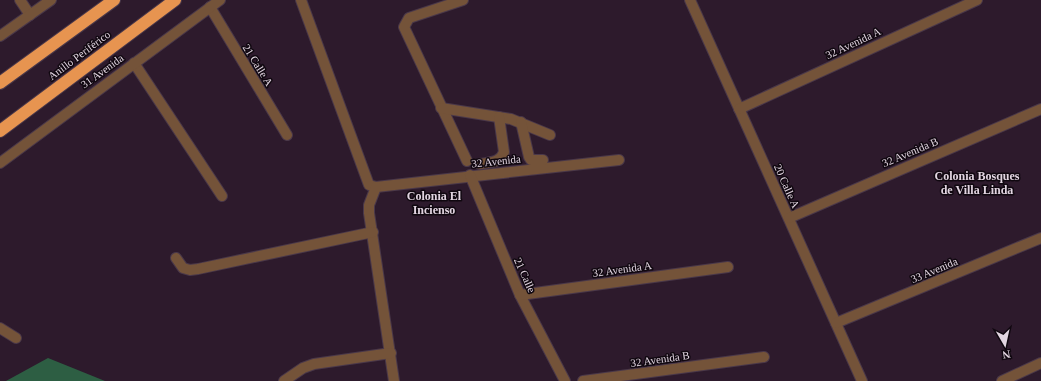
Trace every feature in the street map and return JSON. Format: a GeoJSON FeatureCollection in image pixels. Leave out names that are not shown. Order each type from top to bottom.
{"type":"FeatureCollection","features":[{"type":"Feature","properties":{"kind":"highway"},"geometry":{"type":"LineString","coordinates":[[0,83],[114,0]]}},
{"type":"Feature","properties":{"kind":"highway","name":"Anillo Periférico"},"geometry":{"type":"LineString","coordinates":[[0,130],[174,0]]}},
{"type":"Feature","properties":{"kind":"street"},"geometry":{"type":"LineString","coordinates":[[20,0],[30,15]]}},
{"type":"Feature","properties":{"kind":"street"},"geometry":{"type":"LineString","coordinates":[[0,36],[51,0]]}},
{"type":"Feature","properties":{"kind":"street","name":"31 Avenida"},"geometry":{"type":"LineString","coordinates":[[0,163],[220,0]]}},
{"type":"Feature","properties":{"kind":"street"},"geometry":{"type":"LineString","coordinates":[[301,0],[366,179],[369,185],[376,186],[369,205],[394,381]]}},
{"type":"Feature","properties":{"kind":"street"},"geometry":{"type":"LineString","coordinates":[[463,0],[409,18],[404,27],[467,161]]}},
{"type":"Feature","properties":{"kind":"street","name":"32 Avenida A"},"geometry":{"type":"LineString","coordinates":[[739,109],[977,0]]}},
{"type":"Feature","properties":{"kind":"street","name":"20 Calle A"},"geometry":{"type":"LineString","coordinates":[[693,1],[739,109],[862,381]]}},
{"type":"Feature","properties":{"kind":"street","name":"21 Calle A"},"geometry":{"type":"LineString","coordinates":[[210,7],[287,135]]}},
{"type":"Feature","properties":{"kind":"street"},"geometry":{"type":"LineString","coordinates":[[134,63],[222,196]]}},
{"type":"Feature","properties":{"kind":"street"},"geometry":{"type":"LineString","coordinates":[[441,108],[521,122],[550,136]]}},
{"type":"Feature","properties":{"kind":"street","name":"32 Avenida B"},"geometry":{"type":"LineString","coordinates":[[789,218],[1041,109]]}},
{"type":"Feature","properties":{"kind":"street"},"geometry":{"type":"LineString","coordinates":[[480,164],[500,160],[502,157],[504,152],[499,117]]}},
{"type":"Feature","properties":{"kind":"street"},"geometry":{"type":"LineString","coordinates":[[521,122],[528,157],[531,160],[543,160]]}},
{"type":"Feature","properties":{"kind":"street","name":"32 Avenida"},"geometry":{"type":"LineString","coordinates":[[376,186],[619,160]]}},
{"type":"Feature","properties":{"kind":"street","name":"21 Calle"},"geometry":{"type":"LineString","coordinates":[[470,176],[520,295],[565,381]]}},
{"type":"Feature","properties":{"kind":"street"},"geometry":{"type":"LineString","coordinates":[[176,258],[183,268],[190,270],[198,269],[373,232]]}},
{"type":"Feature","properties":{"kind":"street","name":"33 Avenida"},"geometry":{"type":"LineString","coordinates":[[836,323],[1041,238]]}},
{"type":"Feature","properties":{"kind":"street","name":"32 Avenida A"},"geometry":{"type":"LineString","coordinates":[[520,295],[728,267]]}},
{"type":"Feature","properties":{"kind":"street"},"geometry":{"type":"LineString","coordinates":[[0,328],[16,338]]}},
{"type":"Feature","properties":{"kind":"street"},"geometry":{"type":"LineString","coordinates":[[284,381],[303,368],[314,364],[391,353]]}},
{"type":"Feature","properties":{"kind":"street","name":"32 Avenida B"},"geometry":{"type":"LineString","coordinates":[[583,381],[764,357]]}},
{"type":"Feature","properties":{"kind":"street"},"geometry":{"type":"LineString","coordinates":[[1002,381],[1041,364]]}},
{"type":"Feature","properties":{"kind":"green space"},"geometry":{"type":"Polygon","coordinates":[[[48,358],[105,381],[6,381],[48,358]]]}},
{"type":"Feature","properties":{"kind":"district","name":"Colonia Bosques de Villa Linda"},"geometry":{"type":"Point","coordinates":[977,183]}},
{"type":"Feature","properties":{"kind":"district","name":"Colonia El Incienso"},"geometry":{"type":"Point","coordinates":[434,203]}}]}
